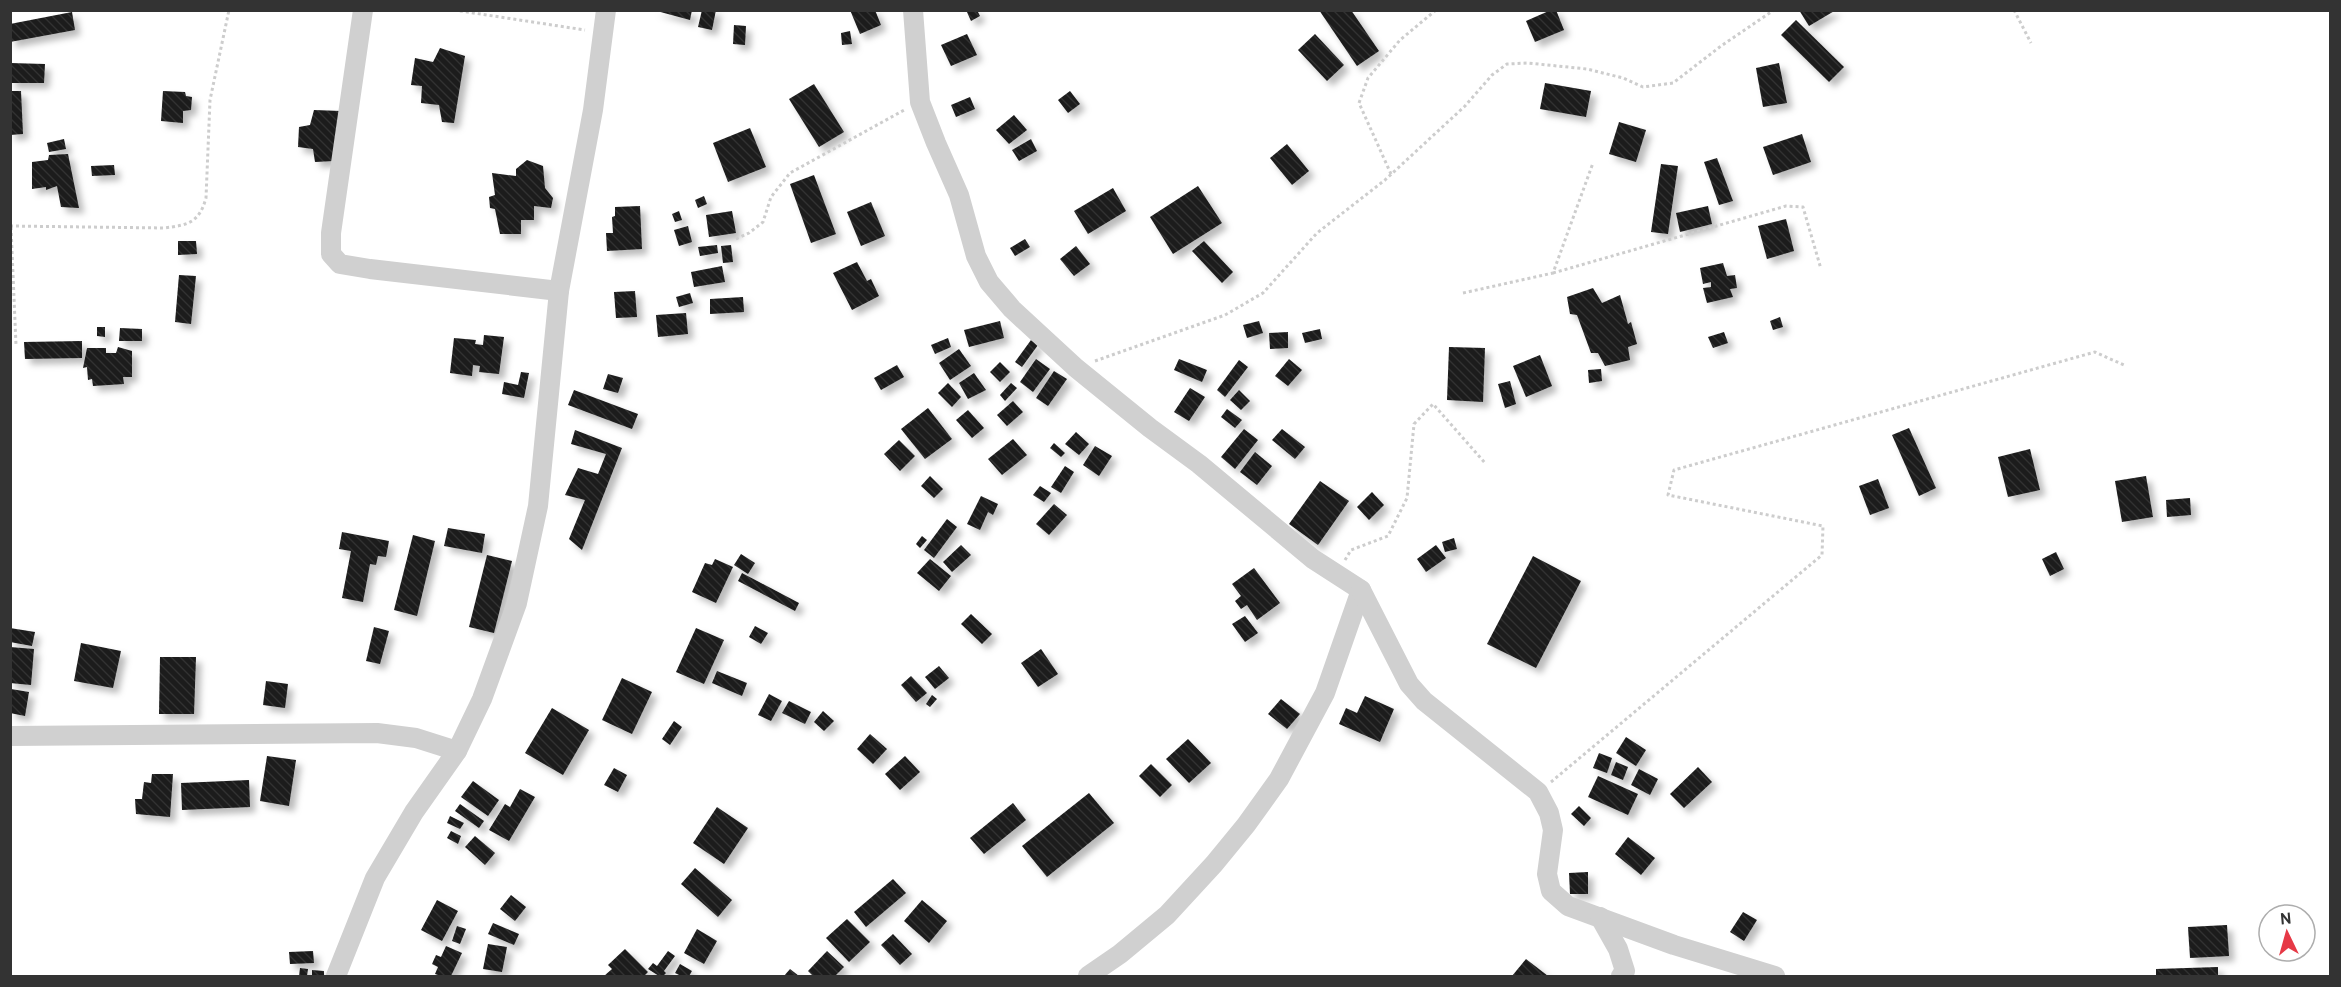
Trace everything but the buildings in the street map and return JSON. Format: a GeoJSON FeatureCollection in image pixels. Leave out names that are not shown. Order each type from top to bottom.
{"type":"FeatureCollection","features":[{"type":"Feature","properties":{"kind":"street"},"geometry":{"type":"LineString","coordinates":[[363,10],[335,199],[331,254],[340,264],[370,269],[559,291]]}},
{"type":"Feature","properties":{"kind":"street"},"geometry":{"type":"LineString","coordinates":[[336,976],[375,878],[414,812],[457,751],[482,699],[517,603],[538,506],[559,291],[593,110],[606,10]]}},
{"type":"Feature","properties":{"kind":"street"},"geometry":{"type":"LineString","coordinates":[[914,10],[920,102],[959,195],[976,256],[989,282],[1012,309],[1076,368],[1199,464],[1305,553],[1361,590],[1409,684],[1416,693],[1442,717],[1538,792],[1549,813],[1552,830],[1547,874],[1551,891],[1568,906],[1674,945],[1775,976]]}},
{"type":"Feature","properties":{"kind":"street"},"geometry":{"type":"LineString","coordinates":[[1088,976],[1120,954],[1167,915],[1233,841],[1279,779],[1325,693],[1361,590]]}},
{"type":"Feature","properties":{"kind":"street"},"geometry":{"type":"LineString","coordinates":[[10,736],[377,733],[416,738],[457,751]]}},
{"type":"Feature","properties":{"kind":"street"},"geometry":{"type":"LineString","coordinates":[[1600,916],[1618,949],[1625,971],[1621,976]]}},
{"type":"Feature","properties":{"kind":"path"},"geometry":{"type":"LineString","coordinates":[[16,345],[11,226],[164,228],[194,221],[202,211],[206,198],[210,100],[228,10]]}},
{"type":"Feature","properties":{"kind":"path"},"geometry":{"type":"LineString","coordinates":[[454,10],[602,32]]}},
{"type":"Feature","properties":{"kind":"path"},"geometry":{"type":"LineString","coordinates":[[1391,174],[1359,103],[1368,78],[1400,40],[1436,10]]}},
{"type":"Feature","properties":{"kind":"path"},"geometry":{"type":"LineString","coordinates":[[1076,368],[1225,315],[1263,293],[1317,233],[1391,174],[1465,106],[1492,75],[1507,64],[1528,63],[1587,69],[1623,78],[1643,87],[1673,83],[1720,46],[1774,10]]}},
{"type":"Feature","properties":{"kind":"path"},"geometry":{"type":"LineString","coordinates":[[2014,10],[2031,43]]}},
{"type":"Feature","properties":{"kind":"path"},"geometry":{"type":"LineString","coordinates":[[736,239],[763,222],[771,197],[790,172],[920,102]]}},
{"type":"Feature","properties":{"kind":"path"},"geometry":{"type":"LineString","coordinates":[[1553,273],[1593,163]]}},
{"type":"Feature","properties":{"kind":"path"},"geometry":{"type":"LineString","coordinates":[[1463,293],[1553,273],[1786,206],[1803,207],[1821,269]]}},
{"type":"Feature","properties":{"kind":"path"},"geometry":{"type":"LineString","coordinates":[[1538,792],[1822,555],[1823,526],[1668,495],[1674,470],[2095,352],[2126,366]]}},
{"type":"Feature","properties":{"kind":"path"},"geometry":{"type":"LineString","coordinates":[[1336,574],[1351,550],[1388,536],[1407,498],[1414,424],[1434,404],[1485,463]]}}]}
